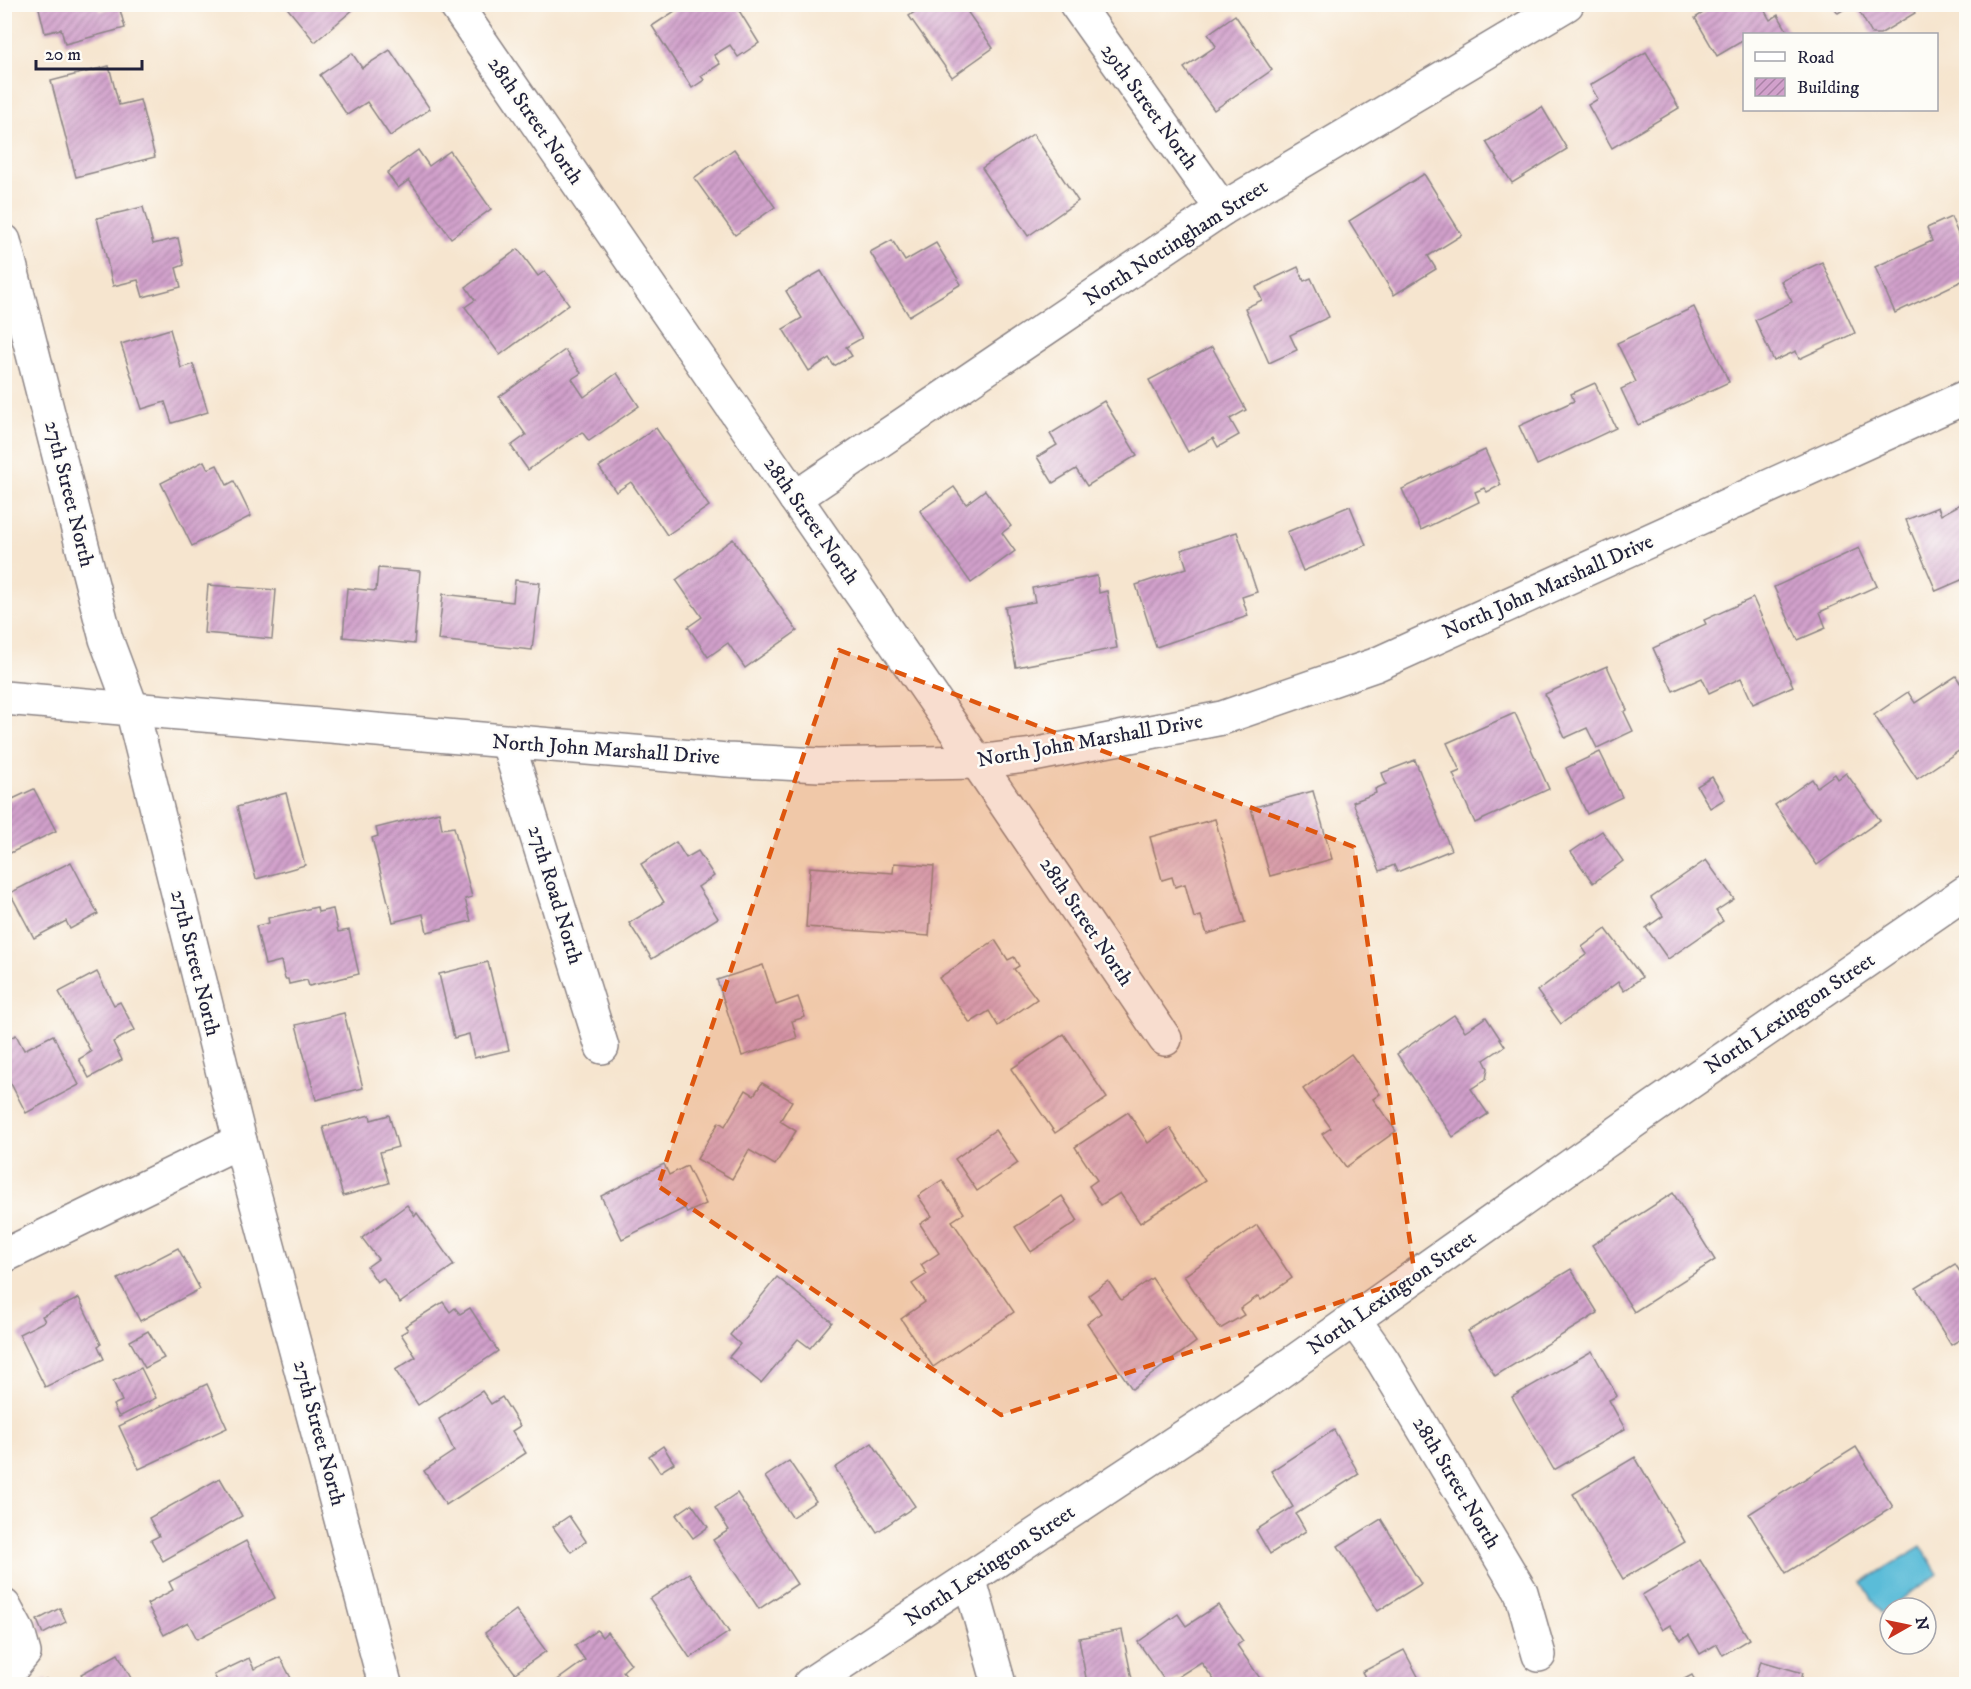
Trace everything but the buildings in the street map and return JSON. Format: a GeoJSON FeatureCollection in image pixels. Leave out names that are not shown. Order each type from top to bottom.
{"type":"FeatureCollection","features":[{"type":"Feature","properties":{"kind":"street","name":"28th Street North"},"geometry":{"type":"LineString","coordinates":[[455,4],[977,762],[1165,1040]]}},
{"type":"Feature","properties":{"kind":"street","name":"29th Street North"},"geometry":{"type":"LineString","coordinates":[[1076,4],[1222,209]]}},
{"type":"Feature","properties":{"kind":"street","name":"North Nottingham Street"},"geometry":{"type":"LineString","coordinates":[[795,498],[1222,209],[1566,4]]}},
{"type":"Feature","properties":{"kind":"street","name":"27th Street North"},"geometry":{"type":"LineString","coordinates":[[4,241],[106,639],[132,709],[240,1141],[385,1684]]}},
{"type":"Feature","properties":{"kind":"street","name":"North John Marshall Drive"},"geometry":{"type":"LineString","coordinates":[[4,698],[508,743],[819,765],[977,762],[1033,755],[1156,733],[1222,718],[1375,665],[1966,397]]}},
{"type":"Feature","properties":{"kind":"street","name":"27th Road North"},"geometry":{"type":"LineString","coordinates":[[508,743],[602,1047]]}},
{"type":"Feature","properties":{"kind":"street","name":"North Lexington Street"},"geometry":{"type":"LineString","coordinates":[[810,1684],[970,1581],[1354,1321],[1654,1107],[1966,892]]}},
{"type":"Feature","properties":{"kind":"street"},"geometry":{"type":"LineString","coordinates":[[4,1256],[240,1141]]}},
{"type":"Feature","properties":{"kind":"street","name":"28th Street North"},"geometry":{"type":"LineString","coordinates":[[1354,1321],[1383,1361],[1521,1592],[1539,1655]]}},
{"type":"Feature","properties":{"kind":"street"},"geometry":{"type":"LineString","coordinates":[[970,1581],[999,1684]]}},
{"type":"Feature","properties":{"kind":"street"},"geometry":{"type":"LineString","coordinates":[[4,1606],[18,1632],[24,1653],[4,1677]]}},
{"type":"Feature","properties":{"kind":"highlighted area"},"geometry":{"type":"Polygon","coordinates":[[[839,650],[1354,847],[1415,1277],[1001,1415],[658,1186],[839,650]]]}},
{"type":"Feature","properties":{"kind":"water"},"geometry":{"type":"Polygon","coordinates":[[[1921,1546],[1938,1574],[1906,1596],[1878,1596],[1878,1608],[1862,1582],[1921,1546]]]}}]}
